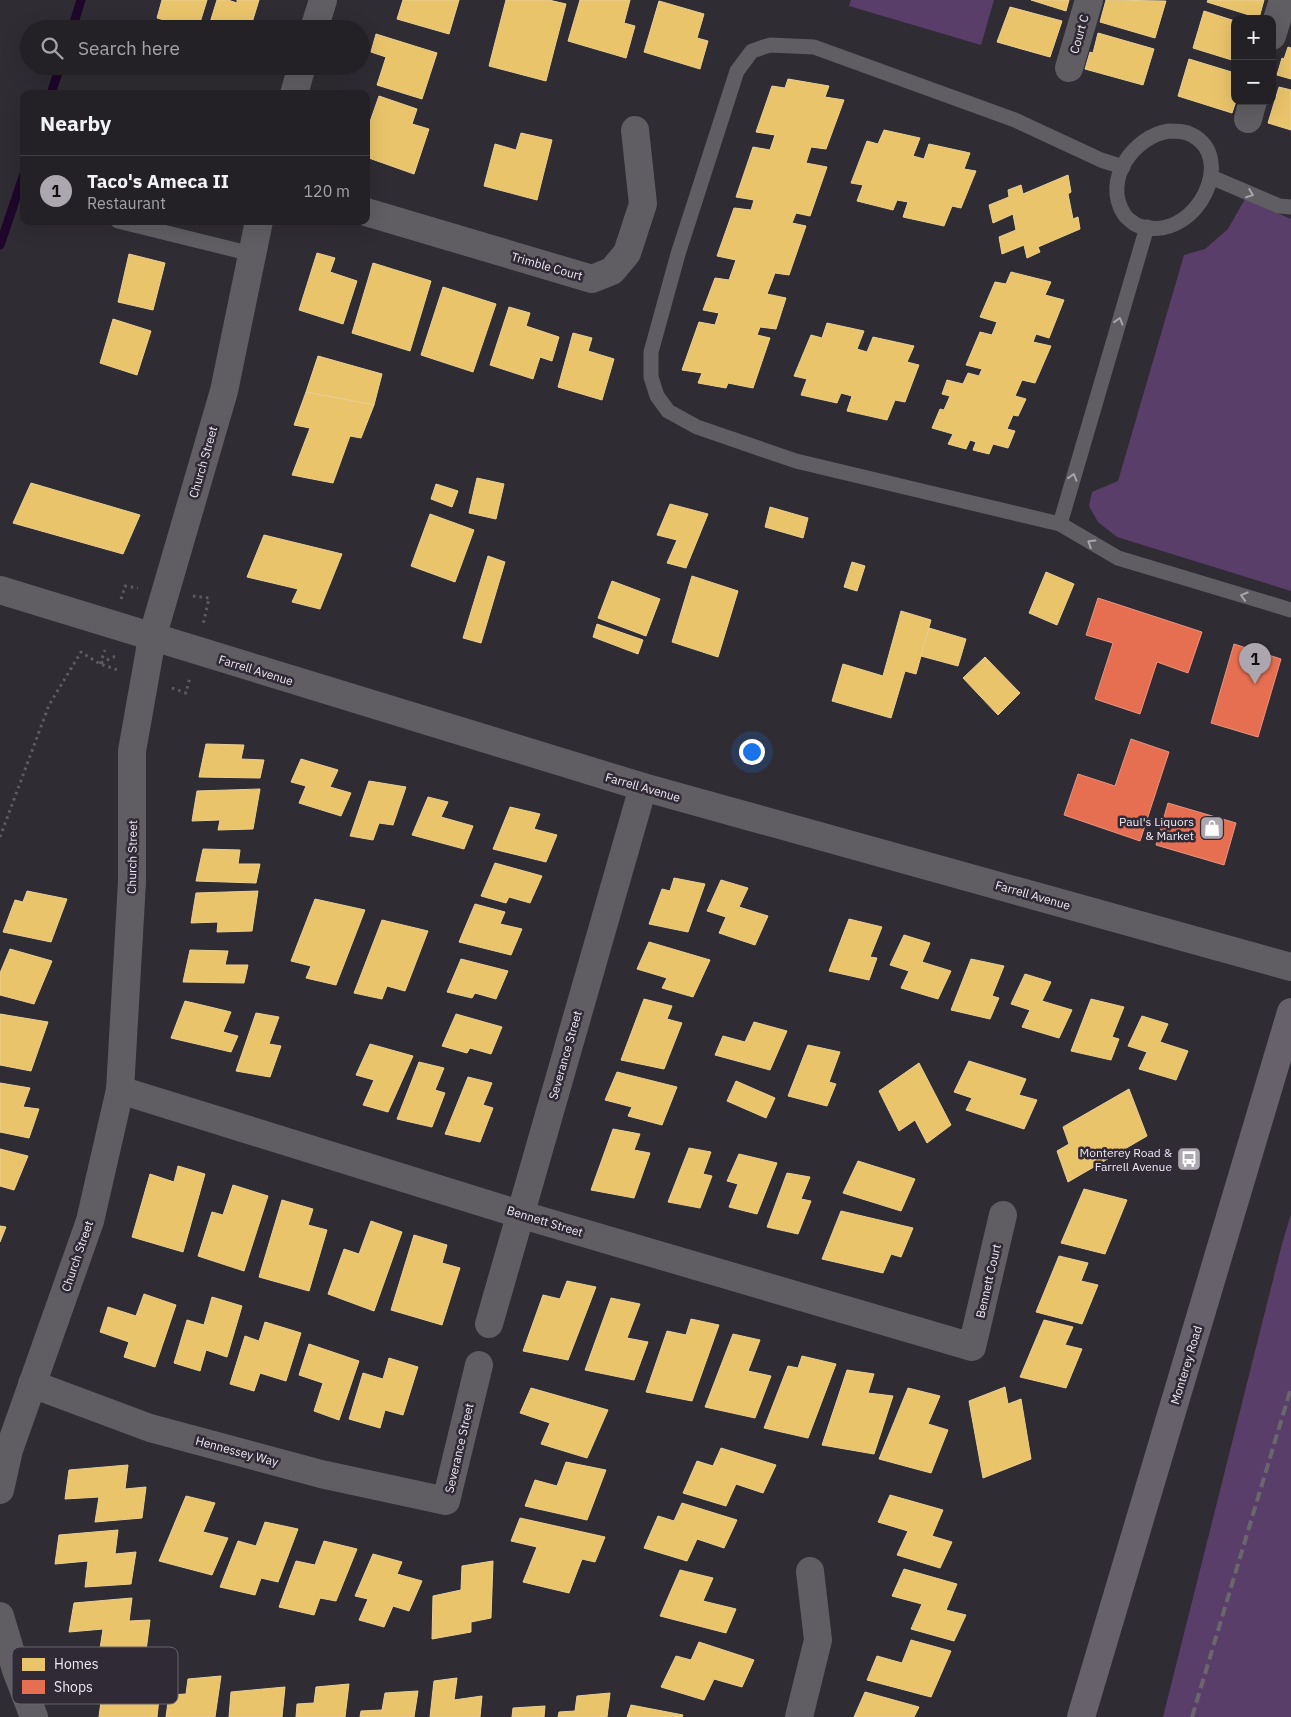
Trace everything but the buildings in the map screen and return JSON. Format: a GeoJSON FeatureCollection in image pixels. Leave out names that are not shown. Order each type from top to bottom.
{"type":"FeatureCollection","features":[{"type":"Feature","properties":{"kind":"main road","name":"Monterey Road"},"geometry":{"type":"LineString","coordinates":[[1081,1717],[1291,1012]]}},
{"type":"Feature","properties":{"kind":"street"},"geometry":{"type":"LineString","coordinates":[[317,20],[323,0]]}},
{"type":"Feature","properties":{"kind":"street","name":"Court C"},"geometry":{"type":"LineString","coordinates":[[1069,68],[1089,0]]}},
{"type":"Feature","properties":{"kind":"street"},"geometry":{"type":"LineString","coordinates":[[1276,23],[1283,0]]}},
{"type":"Feature","properties":{"kind":"street"},"geometry":{"type":"LineString","coordinates":[[295,90],[299,75]]}},
{"type":"Feature","properties":{"kind":"street","name":"Trimble Court"},"geometry":{"type":"LineString","coordinates":[[370,213],[592,279],[612,271],[626,253],[643,204],[635,130]]}},
{"type":"Feature","properties":{"kind":"street","name":"Church Street"},"geometry":{"type":"LineString","coordinates":[[0,1490],[9,1450],[90,1221],[120,1090],[132,882],[132,751],[152,638],[224,391],[258,225]]}},
{"type":"Feature","properties":{"kind":"street","name":"Farrell Avenue"},"geometry":{"type":"LineString","coordinates":[[4,592],[643,787],[1291,967]]}},
{"type":"Feature","properties":{"kind":"street","name":"Severance Street"},"geometry":{"type":"LineString","coordinates":[[489,1324],[643,787]]}},
{"type":"Feature","properties":{"kind":"street","name":"Bennett Street"},"geometry":{"type":"LineString","coordinates":[[120,1090],[520,1214],[972,1347]]}},
{"type":"Feature","properties":{"kind":"street","name":"Bennett Court"},"geometry":{"type":"LineString","coordinates":[[972,1347],[1003,1216]]}},
{"type":"Feature","properties":{"kind":"street","name":"Severance Street"},"geometry":{"type":"LineString","coordinates":[[446,1501],[479,1365]]}},
{"type":"Feature","properties":{"kind":"street","name":"Hennessey Way"},"geometry":{"type":"LineString","coordinates":[[32,1384],[150,1428],[321,1474],[446,1501]]}},
{"type":"Feature","properties":{"kind":"street"},"geometry":{"type":"LineString","coordinates":[[799,1717],[818,1640],[810,1572]]}},
{"type":"Feature","properties":{"kind":"street"},"geometry":{"type":"LineString","coordinates":[[0,1616],[12,1656]]}},
{"type":"Feature","properties":{"kind":"street"},"geometry":{"type":"LineString","coordinates":[[29,1704],[34,1717]]}},
{"type":"Feature","properties":{"kind":"lane"},"geometry":{"type":"LineString","coordinates":[[1123,167],[1101,160],[1015,120],[814,47],[770,45],[752,51],[737,71],[678,254],[651,352],[651,377],[657,396],[668,411],[697,427],[796,461],[1060,524],[1118,558],[1291,610]]}},
{"type":"Feature","properties":{"kind":"lane"},"geometry":{"type":"LineString","coordinates":[[1169,131],[1185,132],[1198,139],[1207,150],[1211,166],[1211,177],[1201,202],[1190,215],[1173,226],[1158,229],[1147,228],[1138,226],[1124,215],[1118,199],[1117,186],[1123,167],[1137,146],[1152,136],[1169,131]]}},
{"type":"Feature","properties":{"kind":"lane"},"geometry":{"type":"LineString","coordinates":[[1211,177],[1279,206],[1291,207]]}},
{"type":"Feature","properties":{"kind":"lane"},"geometry":{"type":"LineString","coordinates":[[134,225],[252,254]]}},
{"type":"Feature","properties":{"kind":"lane"},"geometry":{"type":"LineString","coordinates":[[1060,524],[1147,228]]}},
{"type":"Feature","properties":{"kind":"path"},"geometry":{"type":"LineString","coordinates":[[0,837],[49,706],[81,652],[100,664]]}},
{"type":"Feature","properties":{"kind":"shaded area"},"geometry":{"type":"Polygon","coordinates":[[[851,0],[994,0],[981,45],[849,6],[851,0]]]}},
{"type":"Feature","properties":{"kind":"shaded area"},"geometry":{"type":"Polygon","coordinates":[[[1245,199],[1291,219],[1291,591],[1117,537],[1098,522],[1089,506],[1092,492],[1118,481],[1184,255],[1205,249],[1228,229],[1245,199]]]}},
{"type":"Feature","properties":{"kind":"shaded area"},"geometry":{"type":"Polygon","coordinates":[[[1291,1214],[1291,1717],[1163,1717],[1282,1244],[1291,1214]]]}},
{"type":"Feature","properties":{"kind":"waterway"},"geometry":{"type":"LineString","coordinates":[[75,20],[81,0]]}},
{"type":"Feature","properties":{"kind":"waterway"},"geometry":{"type":"LineString","coordinates":[[52,90],[57,75]]}},
{"type":"Feature","properties":{"kind":"waterway"},"geometry":{"type":"LineString","coordinates":[[0,245],[20,186]]}},
{"type":"Feature","properties":{"kind":"railway"},"geometry":{"type":"LineString","coordinates":[[1192,1717],[1291,1388]]}},
{"type":"Feature","properties":{"kind":"place","name":"Taco's Ameca II"},"geometry":{"type":"Point","coordinates":[1255,684]}},
{"type":"Feature","properties":{"kind":"place","name":"Paul's Liquors & Market"},"geometry":{"type":"Point","coordinates":[1212,828]}},
{"type":"Feature","properties":{"kind":"place","name":"Monterey Road & Farrell Avenue"},"geometry":{"type":"Point","coordinates":[1189,1159]}}]}
